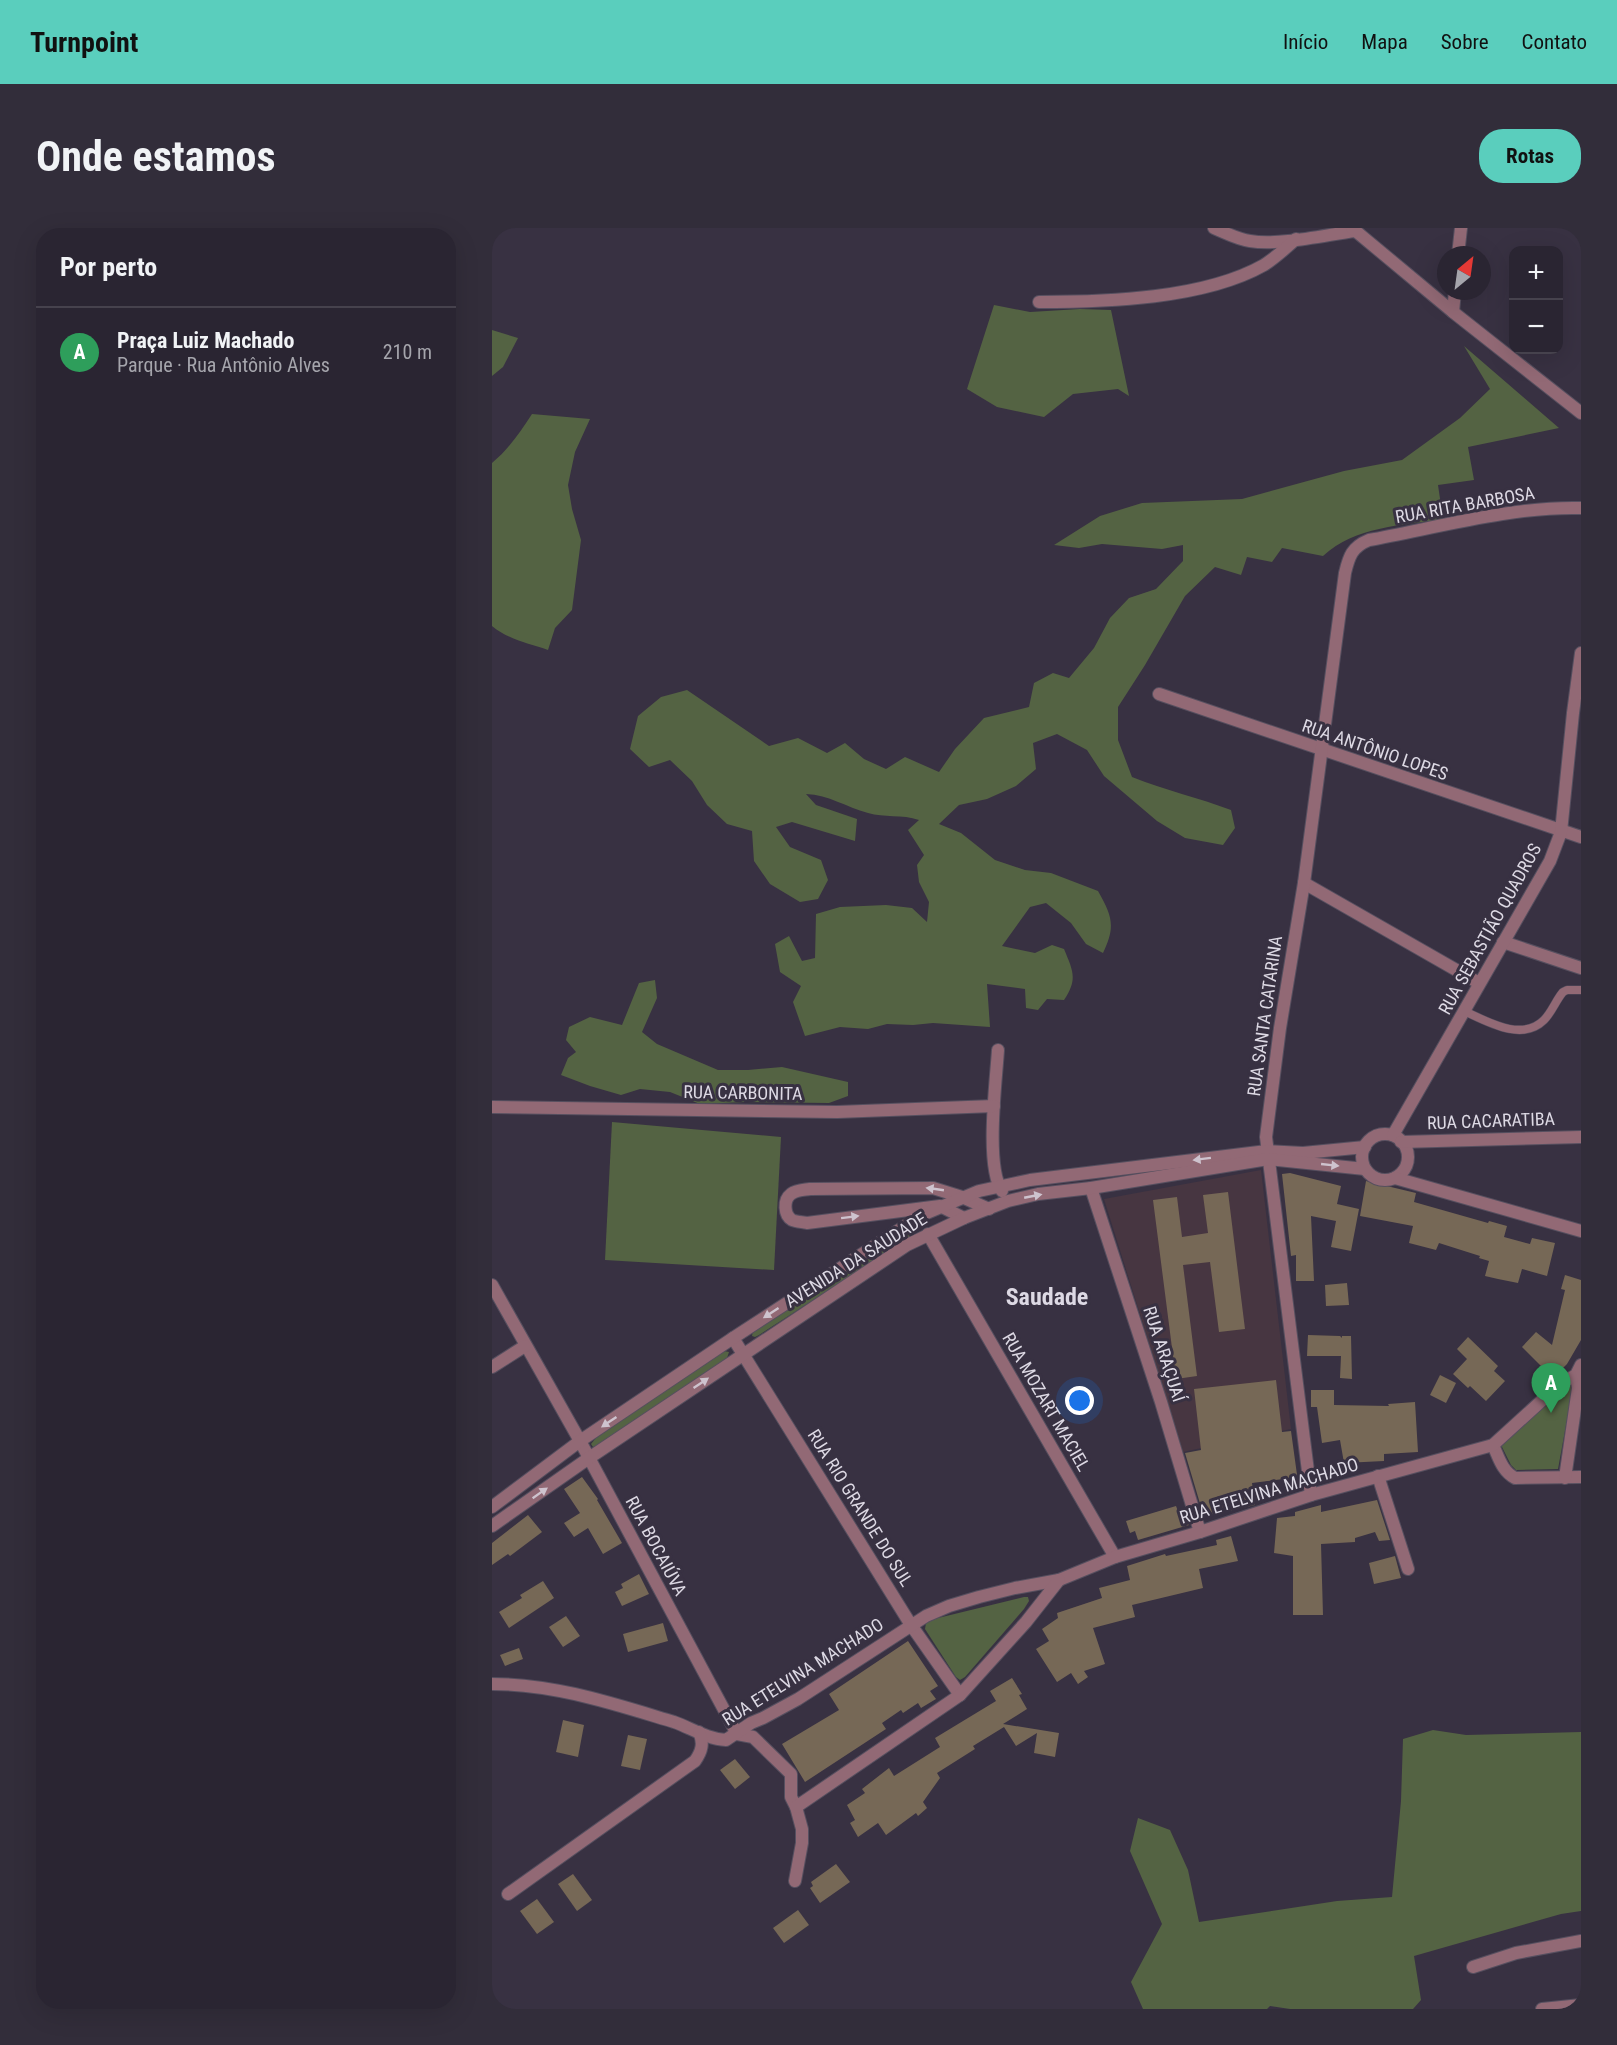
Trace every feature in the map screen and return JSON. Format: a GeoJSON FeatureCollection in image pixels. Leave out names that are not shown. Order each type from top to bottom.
{"type":"FeatureCollection","features":[{"type":"Feature","properties":{"kind":"street"},"geometry":{"type":"LineString","coordinates":[[1214,228],[1252,241],[1296,239],[1354,229],[1453,312],[1581,413]]}},
{"type":"Feature","properties":{"kind":"street"},"geometry":{"type":"LineString","coordinates":[[1459,246],[1461,228]]}},
{"type":"Feature","properties":{"kind":"street"},"geometry":{"type":"LineString","coordinates":[[1039,302],[1124,299],[1218,283],[1264,265],[1296,239]]}},
{"type":"Feature","properties":{"kind":"street"},"geometry":{"type":"LineString","coordinates":[[1453,312],[1454,300]]}},
{"type":"Feature","properties":{"kind":"street","name":"RUA RITA BARBOSA"},"geometry":{"type":"LineString","coordinates":[[1356,546],[1369,540],[1459,522],[1561,507],[1581,508]]}},
{"type":"Feature","properties":{"kind":"street","name":"RUA SANTA CATARINA"},"geometry":{"type":"LineString","coordinates":[[1311,1495],[1266,1137],[1280,1028],[1304,883],[1345,573],[1348,558],[1356,546]]}},
{"type":"Feature","properties":{"kind":"street","name":"RUA SEBASTIÃO QUADROS"},"geometry":{"type":"LineString","coordinates":[[1397,1138],[1479,983],[1550,861],[1561,832],[1577,714],[1581,653]]}},
{"type":"Feature","properties":{"kind":"street","name":"RUA ANTÔNIO LOPES"},"geometry":{"type":"LineString","coordinates":[[1159,694],[1581,837]]}},
{"type":"Feature","properties":{"kind":"street"},"geometry":{"type":"LineString","coordinates":[[1304,883],[1479,983]]}},
{"type":"Feature","properties":{"kind":"street"},"geometry":{"type":"LineString","coordinates":[[1503,942],[1581,968]]}},
{"type":"Feature","properties":{"kind":"street"},"geometry":{"type":"LineString","coordinates":[[998,1050],[994,1106],[994,1155],[998,1186],[1008,1201]]}},
{"type":"Feature","properties":{"kind":"street","name":"RUA CARBONITA"},"geometry":{"type":"LineString","coordinates":[[492,1107],[837,1112],[994,1106]]}},
{"type":"Feature","properties":{"kind":"street"},"geometry":{"type":"LineString","coordinates":[[1385,1134],[1397,1138],[1406,1149],[1408,1157],[1402,1173],[1395,1178],[1384,1180],[1373,1177],[1365,1169],[1362,1158],[1365,1146],[1377,1136],[1385,1134]]}},
{"type":"Feature","properties":{"kind":"street","name":"RUA CACARATIBA"},"geometry":{"type":"LineString","coordinates":[[1397,1138],[1581,1137]]}},
{"type":"Feature","properties":{"kind":"street","name":"AVENIDA DA SAUDADE"},"geometry":{"type":"LineString","coordinates":[[492,1507],[580,1441],[893,1233],[940,1206],[998,1186],[1030,1180],[1365,1146]]}},
{"type":"Feature","properties":{"kind":"street","name":"AVENIDA DA SAUDADE"},"geometry":{"type":"LineString","coordinates":[[492,1526],[589,1458],[907,1245],[964,1218],[1008,1201],[1038,1194],[1091,1188],[1268,1155],[1365,1169]]}},
{"type":"Feature","properties":{"kind":"street"},"geometry":{"type":"LineString","coordinates":[[1395,1178],[1581,1231]]}},
{"type":"Feature","properties":{"kind":"street"},"geometry":{"type":"LineString","coordinates":[[964,1218],[940,1206],[807,1223],[792,1220],[785,1205],[792,1193],[810,1189],[933,1188],[989,1209]]}},
{"type":"Feature","properties":{"kind":"street","name":"RUA ARAÇUAÍ"},"geometry":{"type":"LineString","coordinates":[[1091,1188],[1161,1402],[1200,1532]]}},
{"type":"Feature","properties":{"kind":"street","name":"RUA MOZART MACIEL"},"geometry":{"type":"LineString","coordinates":[[928,1234],[1115,1557]]}},
{"type":"Feature","properties":{"kind":"street","name":"RUA BOCAIÚVA"},"geometry":{"type":"LineString","coordinates":[[492,1285],[580,1441],[737,1734]]}},
{"type":"Feature","properties":{"kind":"street","name":"RUA RIO GRANDE DO SUL"},"geometry":{"type":"LineString","coordinates":[[734,1338],[911,1625],[960,1695]]}},
{"type":"Feature","properties":{"kind":"street"},"geometry":{"type":"LineString","coordinates":[[492,1367],[525,1346]]}},
{"type":"Feature","properties":{"kind":"street"},"geometry":{"type":"LineString","coordinates":[[1578,1370],[1493,1445],[1502,1465],[1515,1478],[1581,1478]]}},
{"type":"Feature","properties":{"kind":"street"},"geometry":{"type":"LineString","coordinates":[[1565,1478],[1578,1388],[1578,1370]]}},
{"type":"Feature","properties":{"kind":"street","name":"RUA ETELVINA MACHADO"},"geometry":{"type":"LineString","coordinates":[[492,1684],[545,1688],[593,1697],[684,1726],[714,1739],[726,1740],[751,1723],[798,1699],[911,1625],[949,1606],[1015,1588],[1059,1580],[1115,1557],[1311,1495],[1493,1445]]}},
{"type":"Feature","properties":{"kind":"street"},"geometry":{"type":"LineString","coordinates":[[1378,1476],[1408,1569]]}},
{"type":"Feature","properties":{"kind":"street","name":"RUA ETELVINA MACHADO"},"geometry":{"type":"LineString","coordinates":[[796,1807],[960,1695],[1026,1622],[1059,1580]]}},
{"type":"Feature","properties":{"kind":"street"},"geometry":{"type":"LineString","coordinates":[[508,1894],[688,1766],[698,1757],[701,1750],[703,1742],[699,1732]]}},
{"type":"Feature","properties":{"kind":"street"},"geometry":{"type":"LineString","coordinates":[[737,1734],[753,1737],[790,1774],[791,1797],[802,1829],[802,1844],[795,1881]]}},
{"type":"Feature","properties":{"kind":"street"},"geometry":{"type":"LineString","coordinates":[[1473,1967],[1516,1953],[1581,1941]]}},
{"type":"Feature","properties":{"kind":"street"},"geometry":{"type":"LineString","coordinates":[[1542,2009],[1581,2005]]}},
{"type":"Feature","properties":{"kind":"lane"},"geometry":{"type":"LineString","coordinates":[[1464,1011],[1501,1026],[1522,1031],[1543,1021],[1563,992],[1581,990]]}},
{"type":"Feature","properties":{"kind":"shaded area"},"geometry":{"type":"Polygon","coordinates":[[[1261,1170],[1291,1429],[1183,1452],[1104,1199],[1261,1170]]]}},
{"type":"Feature","properties":{"kind":"green space"},"geometry":{"type":"Polygon","coordinates":[[[994,305],[1030,312],[1111,310],[1129,396],[1118,389],[1073,394],[1044,417],[997,407],[967,389],[994,305]]]}},
{"type":"Feature","properties":{"kind":"green space"},"geometry":{"type":"Polygon","coordinates":[[[492,330],[518,338],[503,367],[492,376],[492,330]]]}},
{"type":"Feature","properties":{"kind":"green space"},"geometry":{"type":"Polygon","coordinates":[[[1464,346],[1559,428],[1468,447],[1474,480],[1438,485],[1443,519],[1364,533],[1336,546],[1323,556],[1282,548],[1272,562],[1247,557],[1241,575],[1215,567],[1185,596],[1118,707],[1118,740],[1132,777],[1231,810],[1235,828],[1223,845],[1185,838],[1157,821],[1104,776],[1087,750],[1057,734],[1033,743],[1036,769],[1016,786],[987,799],[959,805],[939,824],[961,833],[995,860],[1025,870],[1051,873],[1098,891],[1107,907],[1111,921],[1110,935],[1103,953],[1086,944],[1071,923],[1046,903],[1030,907],[1002,946],[1035,953],[1052,945],[1064,949],[1070,963],[1073,980],[1064,1000],[1047,999],[1038,1010],[1026,1008],[1025,989],[987,984],[990,1027],[933,1023],[887,1024],[868,1029],[840,1027],[805,1036],[793,1002],[801,986],[780,972],[775,944],[789,936],[802,961],[815,958],[816,914],[840,907],[886,905],[912,908],[927,922],[929,902],[919,882],[917,865],[924,855],[908,830],[919,820],[860,811],[822,797],[806,794],[816,805],[857,819],[855,841],[792,822],[776,827],[790,847],[821,860],[828,880],[818,899],[800,902],[770,884],[754,861],[752,831],[727,824],[707,805],[692,781],[670,760],[649,767],[630,749],[638,716],[661,697],[687,690],[769,746],[798,738],[827,753],[845,743],[864,759],[886,769],[905,757],[939,772],[955,749],[984,718],[1029,707],[1034,683],[1053,673],[1069,678],[1094,648],[1110,618],[1129,598],[1156,589],[1183,561],[1183,545],[1162,549],[1102,544],[1079,548],[1054,545],[1100,516],[1142,503],[1242,499],[1344,471],[1402,460],[1460,418],[1490,389],[1464,346]]]}},
{"type":"Feature","properties":{"kind":"green space"},"geometry":{"type":"Polygon","coordinates":[[[532,414],[590,419],[575,452],[568,485],[581,540],[572,610],[555,628],[548,650],[512,638],[492,626],[492,463],[519,434],[532,414]]]}},
{"type":"Feature","properties":{"kind":"green space"},"geometry":{"type":"Polygon","coordinates":[[[655,980],[657,998],[642,1032],[657,1044],[718,1070],[782,1067],[848,1082],[848,1096],[829,1103],[700,1104],[670,1092],[640,1089],[621,1095],[561,1075],[568,1058],[576,1052],[566,1040],[569,1027],[590,1017],[622,1025],[639,983],[655,980]]]}},
{"type":"Feature","properties":{"kind":"green space"},"geometry":{"type":"Polygon","coordinates":[[[612,1122],[781,1137],[774,1270],[605,1260],[612,1122]]]}},
{"type":"Feature","properties":{"kind":"green space"},"geometry":{"type":"Polygon","coordinates":[[[910,1229],[915,1230],[914,1235],[759,1335],[752,1336],[753,1331],[910,1229]]]}},
{"type":"Feature","properties":{"kind":"green space"},"geometry":{"type":"Polygon","coordinates":[[[724,1351],[729,1352],[727,1358],[593,1447],[591,1444],[596,1438],[724,1351]]]}},
{"type":"Feature","properties":{"kind":"green space"},"geometry":{"type":"Polygon","coordinates":[[[1571,1382],[1573,1387],[1558,1469],[1516,1470],[1501,1445],[1571,1382]]]}},
{"type":"Feature","properties":{"kind":"green space"},"geometry":{"type":"Polygon","coordinates":[[[1028,1597],[1029,1601],[1024,1609],[965,1677],[960,1680],[956,1677],[925,1629],[926,1623],[934,1619],[1028,1597]]]}},
{"type":"Feature","properties":{"kind":"green space"},"geometry":{"type":"Polygon","coordinates":[[[1433,1730],[1466,1735],[1581,1732],[1581,1911],[1561,1914],[1414,1956],[1421,2000],[1413,2009],[1290,2009],[1270,2006],[1267,2009],[1143,2009],[1131,1982],[1162,1924],[1130,1851],[1138,1818],[1170,1830],[1188,1870],[1199,1922],[1337,1901],[1392,1897],[1401,1801],[1403,1739],[1433,1730]]]}},
{"type":"Feature","properties":{"kind":"building"},"geometry":{"type":"Polygon","coordinates":[[[1290,1173],[1341,1186],[1337,1204],[1359,1209],[1351,1251],[1331,1247],[1336,1221],[1311,1216],[1314,1281],[1296,1281],[1296,1255],[1291,1256],[1282,1174],[1290,1173]]]}},
{"type":"Feature","properties":{"kind":"building"},"geometry":{"type":"Polygon","coordinates":[[[1366,1181],[1416,1193],[1414,1202],[1488,1223],[1489,1221],[1507,1226],[1504,1237],[1530,1244],[1532,1238],[1555,1243],[1547,1276],[1522,1269],[1518,1283],[1485,1276],[1489,1261],[1479,1258],[1480,1256],[1439,1243],[1436,1250],[1409,1243],[1413,1226],[1360,1216],[1366,1181]]]}},
{"type":"Feature","properties":{"kind":"building"},"geometry":{"type":"Polygon","coordinates":[[[1228,1192],[1245,1329],[1219,1332],[1210,1262],[1183,1265],[1197,1376],[1176,1379],[1153,1200],[1177,1197],[1182,1237],[1208,1233],[1203,1195],[1228,1192]]]}},
{"type":"Feature","properties":{"kind":"building"},"geometry":{"type":"Polygon","coordinates":[[[1565,1275],[1581,1280],[1581,1340],[1567,1364],[1545,1386],[1533,1374],[1541,1366],[1522,1347],[1536,1332],[1552,1345],[1565,1290],[1561,1289],[1565,1275]]]}},
{"type":"Feature","properties":{"kind":"building"},"geometry":{"type":"Polygon","coordinates":[[[1347,1283],[1349,1305],[1326,1306],[1325,1285],[1347,1283]]]}},
{"type":"Feature","properties":{"kind":"building"},"geometry":{"type":"Polygon","coordinates":[[[1308,1335],[1340,1336],[1342,1338],[1342,1336],[1351,1336],[1352,1379],[1340,1378],[1341,1356],[1307,1356],[1308,1335]]]}},
{"type":"Feature","properties":{"kind":"building"},"geometry":{"type":"Polygon","coordinates":[[[1468,1337],[1498,1366],[1494,1371],[1505,1381],[1486,1401],[1453,1374],[1467,1359],[1457,1349],[1468,1337]]]}},
{"type":"Feature","properties":{"kind":"building"},"geometry":{"type":"Polygon","coordinates":[[[1440,1375],[1456,1383],[1446,1403],[1430,1395],[1440,1375]]]}},
{"type":"Feature","properties":{"kind":"building"},"geometry":{"type":"Polygon","coordinates":[[[1276,1380],[1282,1432],[1291,1431],[1298,1482],[1284,1485],[1283,1479],[1252,1483],[1255,1505],[1204,1517],[1185,1453],[1201,1450],[1194,1389],[1276,1380]]]}},
{"type":"Feature","properties":{"kind":"building"},"geometry":{"type":"Polygon","coordinates":[[[1311,1390],[1334,1390],[1334,1405],[1389,1406],[1388,1404],[1415,1402],[1418,1452],[1384,1454],[1384,1461],[1344,1463],[1340,1440],[1322,1443],[1317,1407],[1311,1407],[1311,1390]]]}},
{"type":"Feature","properties":{"kind":"building"},"geometry":{"type":"Polygon","coordinates":[[[582,1477],[598,1499],[622,1543],[603,1554],[588,1528],[574,1537],[564,1523],[580,1513],[564,1489],[582,1477]]]}},
{"type":"Feature","properties":{"kind":"building"},"geometry":{"type":"Polygon","coordinates":[[[1377,1500],[1390,1540],[1379,1541],[1375,1532],[1355,1538],[1355,1542],[1321,1544],[1323,1615],[1293,1615],[1293,1556],[1274,1553],[1277,1518],[1295,1516],[1295,1512],[1321,1505],[1321,1512],[1377,1500]]]}},
{"type":"Feature","properties":{"kind":"building"},"geometry":{"type":"Polygon","coordinates":[[[1176,1506],[1179,1514],[1185,1512],[1189,1525],[1138,1540],[1135,1531],[1130,1533],[1126,1521],[1176,1506]]]}},
{"type":"Feature","properties":{"kind":"building"},"geometry":{"type":"Polygon","coordinates":[[[528,1515],[542,1532],[510,1556],[508,1554],[492,1565],[492,1543],[528,1515]]]}},
{"type":"Feature","properties":{"kind":"building"},"geometry":{"type":"Polygon","coordinates":[[[1231,1536],[1238,1561],[1199,1569],[1203,1588],[1132,1605],[1135,1617],[1093,1628],[1105,1664],[1084,1671],[1088,1677],[1078,1684],[1071,1673],[1057,1682],[1036,1649],[1049,1641],[1042,1629],[1058,1618],[1057,1613],[1102,1598],[1099,1588],[1130,1580],[1127,1566],[1165,1554],[1166,1556],[1217,1545],[1216,1540],[1231,1536]]]}},
{"type":"Feature","properties":{"kind":"building"},"geometry":{"type":"Polygon","coordinates":[[[1395,1556],[1401,1578],[1374,1584],[1369,1563],[1395,1556]]]}},
{"type":"Feature","properties":{"kind":"building"},"geometry":{"type":"Polygon","coordinates":[[[639,1574],[649,1594],[622,1606],[615,1592],[623,1588],[621,1584],[639,1574]]]}},
{"type":"Feature","properties":{"kind":"building"},"geometry":{"type":"Polygon","coordinates":[[[543,1581],[554,1598],[509,1628],[499,1612],[522,1598],[520,1595],[543,1581]]]}},
{"type":"Feature","properties":{"kind":"building"},"geometry":{"type":"Polygon","coordinates":[[[566,1616],[580,1636],[563,1647],[549,1627],[566,1616]]]}},
{"type":"Feature","properties":{"kind":"building"},"geometry":{"type":"Polygon","coordinates":[[[663,1623],[668,1641],[628,1652],[623,1634],[663,1623]]]}},
{"type":"Feature","properties":{"kind":"building"},"geometry":{"type":"Polygon","coordinates":[[[908,1641],[938,1686],[930,1691],[936,1699],[921,1708],[918,1703],[903,1713],[901,1710],[882,1723],[886,1729],[805,1782],[782,1744],[839,1710],[829,1694],[908,1641]]]}},
{"type":"Feature","properties":{"kind":"building"},"geometry":{"type":"Polygon","coordinates":[[[519,1648],[523,1659],[505,1666],[500,1655],[519,1648]]]}},
{"type":"Feature","properties":{"kind":"building"},"geometry":{"type":"Polygon","coordinates":[[[1012,1678],[1022,1694],[1019,1695],[1027,1709],[1003,1724],[1059,1733],[1055,1757],[1034,1753],[1037,1733],[1016,1746],[1004,1727],[973,1746],[975,1749],[937,1773],[940,1778],[923,1802],[927,1808],[918,1816],[916,1813],[886,1835],[878,1823],[858,1837],[850,1823],[855,1820],[847,1805],[865,1793],[862,1789],[889,1768],[894,1776],[940,1747],[935,1738],[996,1701],[990,1691],[1012,1678]]]}},
{"type":"Feature","properties":{"kind":"building"},"geometry":{"type":"Polygon","coordinates":[[[563,1720],[584,1725],[578,1757],[556,1752],[563,1720]]]}},
{"type":"Feature","properties":{"kind":"building"},"geometry":{"type":"Polygon","coordinates":[[[628,1735],[647,1739],[640,1770],[621,1766],[628,1735]]]}},
{"type":"Feature","properties":{"kind":"building"},"geometry":{"type":"Polygon","coordinates":[[[735,1759],[750,1777],[735,1789],[720,1770],[735,1759]]]}},
{"type":"Feature","properties":{"kind":"building"},"geometry":{"type":"Polygon","coordinates":[[[836,1864],[850,1882],[820,1903],[810,1888],[813,1886],[811,1882],[836,1864]]]}},
{"type":"Feature","properties":{"kind":"building"},"geometry":{"type":"Polygon","coordinates":[[[573,1874],[592,1900],[577,1911],[558,1884],[573,1874]]]}},
{"type":"Feature","properties":{"kind":"building"},"geometry":{"type":"Polygon","coordinates":[[[537,1899],[554,1922],[537,1934],[520,1911],[537,1899]]]}},
{"type":"Feature","properties":{"kind":"building"},"geometry":{"type":"Polygon","coordinates":[[[798,1910],[809,1925],[784,1943],[773,1928],[798,1910]]]}},
{"type":"Feature","properties":{"kind":"place","name":"Praça Luiz Machado"},"geometry":{"type":"Point","coordinates":[1551,1413]}},
{"type":"Feature","properties":{"kind":"district","name":"Saudade"},"geometry":{"type":"Point","coordinates":[1047,1297]}}]}
